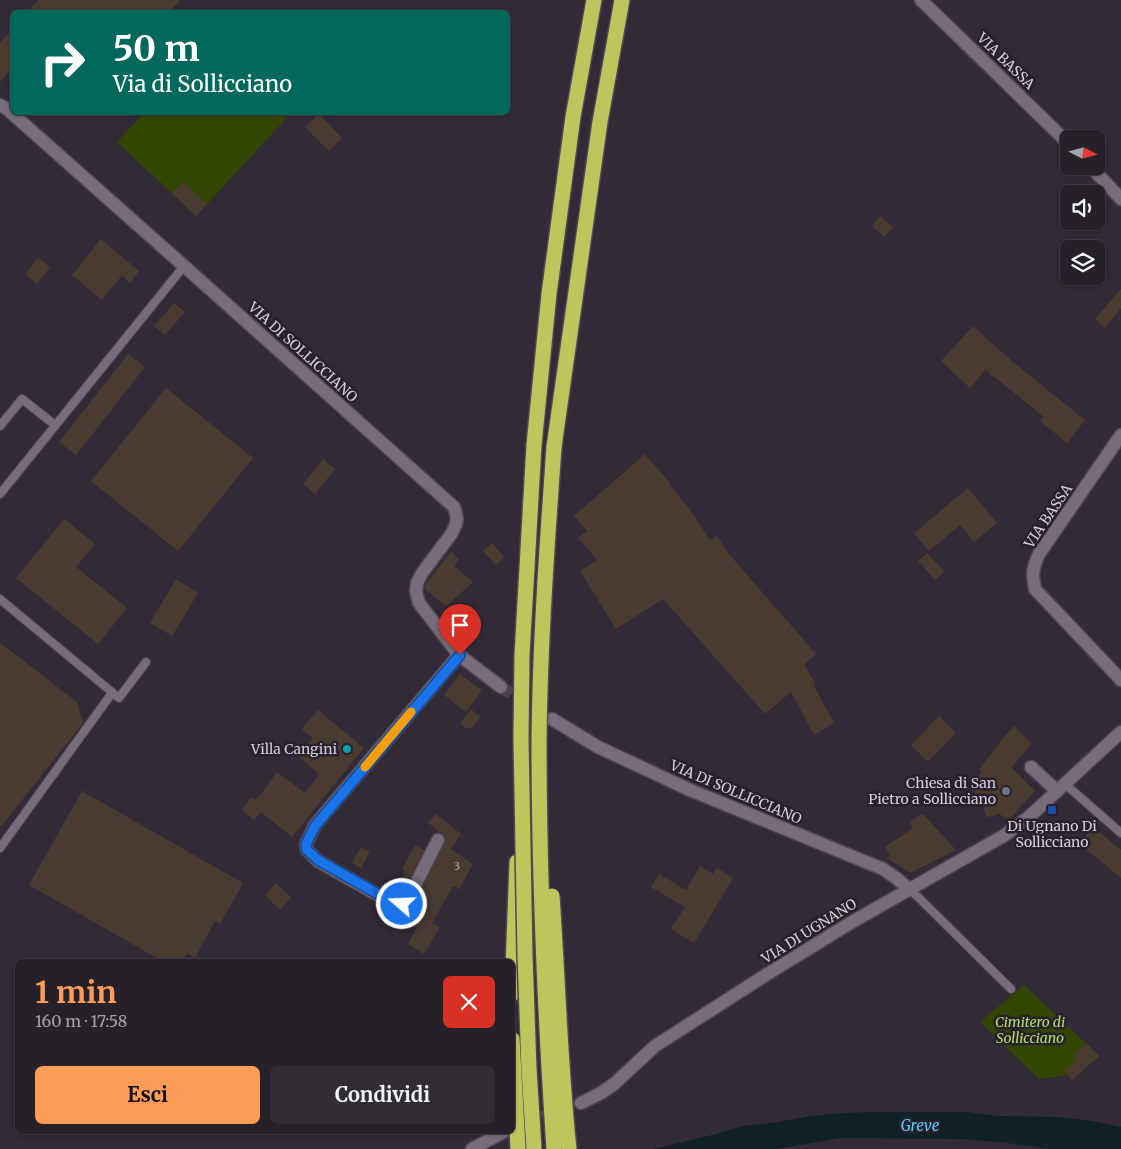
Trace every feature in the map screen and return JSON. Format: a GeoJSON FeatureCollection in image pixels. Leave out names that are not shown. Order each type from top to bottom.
{"type":"FeatureCollection","features":[{"type":"Feature","properties":{"kind":"highway"},"geometry":{"type":"LineString","coordinates":[[513,959],[522,655],[534,445],[549,294],[573,117],[594,0]]}},
{"type":"Feature","properties":{"kind":"highway"},"geometry":{"type":"LineString","coordinates":[[554,1149],[548,1064],[540,833],[540,740],[546,553],[554,447],[599,132],[622,0]]}},
{"type":"Feature","properties":{"kind":"highway"},"geometry":{"type":"LineString","coordinates":[[521,738],[528,1059],[534,1149]]}},
{"type":"Feature","properties":{"kind":"highway"},"geometry":{"type":"LineString","coordinates":[[540,740],[557,967],[564,1102],[569,1149]]}},
{"type":"Feature","properties":{"kind":"highway"},"geometry":{"type":"LineString","coordinates":[[515,1094],[518,1149]]}},
{"type":"Feature","properties":{"kind":"street","name":"VIA BASSA"},"geometry":{"type":"LineString","coordinates":[[921,0],[1060,135]]}},
{"type":"Feature","properties":{"kind":"street","name":"VIA DI SOLLICCIANO"},"geometry":{"type":"LineString","coordinates":[[14,115],[454,507],[457,516],[452,533],[422,573],[417,583],[416,592],[419,603],[460,655],[501,688]]}},
{"type":"Feature","properties":{"kind":"street"},"geometry":{"type":"LineString","coordinates":[[1098,175],[1121,199]]}},
{"type":"Feature","properties":{"kind":"street","name":"VIA BASSA"},"geometry":{"type":"LineString","coordinates":[[1121,435],[1039,554],[1033,567],[1033,578],[1036,589],[1121,680]]}},
{"type":"Feature","properties":{"kind":"street"},"geometry":{"type":"LineString","coordinates":[[438,840],[410,896],[402,904],[392,902],[318,860],[307,850],[306,844],[315,826],[460,655]]}},
{"type":"Feature","properties":{"kind":"street","name":"VIA DI SOLLICCIANO"},"geometry":{"type":"LineString","coordinates":[[552,719],[598,746],[690,790],[883,869],[910,890]]}},
{"type":"Feature","properties":{"kind":"street","name":"VIA DI UGNANO"},"geometry":{"type":"LineString","coordinates":[[581,1102],[609,1088],[652,1049],[686,1026],[852,922],[1006,835],[1030,816],[1121,732]]}},
{"type":"Feature","properties":{"kind":"street"},"geometry":{"type":"LineString","coordinates":[[1031,767],[1061,787]]}},
{"type":"Feature","properties":{"kind":"street"},"geometry":{"type":"LineString","coordinates":[[472,1149],[500,1134]]}},
{"type":"Feature","properties":{"kind":"lane"},"geometry":{"type":"LineString","coordinates":[[0,494],[184,266]]}},
{"type":"Feature","properties":{"kind":"lane"},"geometry":{"type":"LineString","coordinates":[[0,426],[22,400],[55,425]]}},
{"type":"Feature","properties":{"kind":"lane"},"geometry":{"type":"LineString","coordinates":[[0,599],[118,698],[146,662]]}},
{"type":"Feature","properties":{"kind":"lane"},"geometry":{"type":"LineString","coordinates":[[0,848],[112,693]]}},
{"type":"Feature","properties":{"kind":"lane"},"geometry":{"type":"LineString","coordinates":[[1061,787],[1121,833]]}},
{"type":"Feature","properties":{"kind":"lane"},"geometry":{"type":"LineString","coordinates":[[910,890],[1011,989]]}},
{"type":"Feature","properties":{"kind":"green space"},"geometry":{"type":"Polygon","coordinates":[[[142,115],[289,115],[196,216],[117,142],[142,115]]]}},
{"type":"Feature","properties":{"kind":"green space","name":"Cimitero di Sollicciano"},"geometry":{"type":"Polygon","coordinates":[[[1024,985],[1099,1056],[1072,1080],[1067,1075],[1039,1079],[980,1022],[1024,985]]]}},
{"type":"Feature","properties":{"kind":"water","name":"Greve"},"geometry":{"type":"Polygon","coordinates":[[[873,1112],[969,1112],[997,1116],[1058,1117],[1092,1121],[1121,1127],[1121,1149],[1052,1149],[960,1139],[841,1138],[776,1149],[654,1149],[743,1126],[811,1116],[873,1112]]]}},
{"type":"Feature","properties":{"kind":"building"},"geometry":{"type":"Polygon","coordinates":[[[38,0],[180,0],[171,10],[29,10],[38,0]]]}},
{"type":"Feature","properties":{"kind":"building"},"geometry":{"type":"Polygon","coordinates":[[[10,31],[10,70],[0,82],[0,43],[10,31]]]}},
{"type":"Feature","properties":{"kind":"building"},"geometry":{"type":"Polygon","coordinates":[[[320,115],[342,138],[329,151],[305,127],[320,115]]]}},
{"type":"Feature","properties":{"kind":"building"},"geometry":{"type":"Polygon","coordinates":[[[183,182],[207,204],[196,216],[172,193],[183,182]]]}},
{"type":"Feature","properties":{"kind":"building"},"geometry":{"type":"Polygon","coordinates":[[[880,216],[893,227],[884,237],[872,226],[880,216]]]}},
{"type":"Feature","properties":{"kind":"building"},"geometry":{"type":"Polygon","coordinates":[[[101,239],[139,271],[130,283],[122,275],[102,300],[72,275],[101,239]]]}},
{"type":"Feature","properties":{"kind":"building"},"geometry":{"type":"Polygon","coordinates":[[[38,257],[50,267],[37,284],[25,274],[38,257]]]}},
{"type":"Feature","properties":{"kind":"building"},"geometry":{"type":"Polygon","coordinates":[[[1121,289],[1121,308],[1105,328],[1095,319],[1121,289]]]}},
{"type":"Feature","properties":{"kind":"building"},"geometry":{"type":"Polygon","coordinates":[[[174,303],[185,312],[165,335],[154,326],[174,303]]]}},
{"type":"Feature","properties":{"kind":"building"},"geometry":{"type":"Polygon","coordinates":[[[973,326],[1013,362],[1085,420],[1067,443],[1040,421],[1044,417],[992,377],[986,369],[970,388],[941,361],[973,326]]]}},
{"type":"Feature","properties":{"kind":"building"},"geometry":{"type":"Polygon","coordinates":[[[128,354],[145,367],[76,455],[59,442],[128,354]]]}},
{"type":"Feature","properties":{"kind":"building"},"geometry":{"type":"Polygon","coordinates":[[[166,388],[253,458],[178,551],[91,481],[166,388]]]}},
{"type":"Feature","properties":{"kind":"building"},"geometry":{"type":"Polygon","coordinates":[[[645,454],[670,483],[710,540],[717,536],[728,553],[816,654],[804,665],[815,683],[813,684],[834,723],[814,735],[791,692],[765,714],[663,599],[616,629],[580,571],[597,560],[578,538],[587,531],[574,516],[645,454]]]}},
{"type":"Feature","properties":{"kind":"building"},"geometry":{"type":"Polygon","coordinates":[[[323,459],[335,469],[315,494],[303,484],[323,459]]]}},
{"type":"Feature","properties":{"kind":"building"},"geometry":{"type":"Polygon","coordinates":[[[968,488],[997,523],[974,542],[960,525],[929,551],[914,533],[968,488]]]}},
{"type":"Feature","properties":{"kind":"building"},"geometry":{"type":"Polygon","coordinates":[[[64,519],[95,544],[76,567],[127,608],[98,644],[16,578],[64,519]]]}},
{"type":"Feature","properties":{"kind":"building"},"geometry":{"type":"Polygon","coordinates":[[[492,543],[504,557],[496,565],[483,551],[492,543]]]}},
{"type":"Feature","properties":{"kind":"building"},"geometry":{"type":"Polygon","coordinates":[[[451,552],[459,560],[454,566],[473,582],[446,606],[425,589],[425,585],[451,552]]]}},
{"type":"Feature","properties":{"kind":"building"},"geometry":{"type":"Polygon","coordinates":[[[927,553],[944,571],[935,580],[918,561],[927,553]]]}},
{"type":"Feature","properties":{"kind":"building"},"geometry":{"type":"Polygon","coordinates":[[[176,579],[198,593],[172,636],[150,623],[176,579]]]}},
{"type":"Feature","properties":{"kind":"building"},"geometry":{"type":"Polygon","coordinates":[[[471,618],[478,629],[459,641],[452,631],[471,618]]]}},
{"type":"Feature","properties":{"kind":"building"},"geometry":{"type":"Polygon","coordinates":[[[0,643],[77,702],[83,723],[0,828],[0,643]]]}},
{"type":"Feature","properties":{"kind":"building"},"geometry":{"type":"Polygon","coordinates":[[[460,674],[482,690],[466,712],[444,695],[460,674]]]}},
{"type":"Feature","properties":{"kind":"building"},"geometry":{"type":"Polygon","coordinates":[[[471,709],[480,717],[472,728],[466,728],[460,723],[471,709]]]}},
{"type":"Feature","properties":{"kind":"building"},"geometry":{"type":"Polygon","coordinates":[[[318,710],[364,748],[292,837],[261,812],[254,820],[242,810],[251,797],[255,800],[261,794],[277,772],[305,793],[319,774],[298,756],[313,738],[302,729],[318,710]]]}},
{"type":"Feature","properties":{"kind":"building"},"geometry":{"type":"Polygon","coordinates":[[[939,716],[956,733],[928,762],[911,745],[939,716]]]}},
{"type":"Feature","properties":{"kind":"building"},"geometry":{"type":"Polygon","coordinates":[[[1014,726],[1032,744],[1011,767],[1035,791],[1008,821],[999,813],[991,817],[986,816],[984,810],[986,801],[969,788],[982,772],[979,770],[1014,726]]]}},
{"type":"Feature","properties":{"kind":"building"},"geometry":{"type":"Polygon","coordinates":[[[82,791],[243,883],[220,924],[215,921],[195,958],[187,953],[184,959],[158,959],[29,885],[82,791]]]}},
{"type":"Feature","properties":{"kind":"building"},"geometry":{"type":"Polygon","coordinates":[[[436,814],[461,834],[450,849],[473,864],[459,889],[453,886],[432,923],[440,927],[424,954],[408,944],[417,928],[410,924],[426,898],[419,895],[446,839],[444,835],[428,823],[436,814]]]}},
{"type":"Feature","properties":{"kind":"building"},"geometry":{"type":"Polygon","coordinates":[[[923,814],[956,850],[910,873],[887,858],[890,855],[885,847],[912,829],[910,821],[923,814]]]}},
{"type":"Feature","properties":{"kind":"building"},"geometry":{"type":"Polygon","coordinates":[[[1093,827],[1121,850],[1121,878],[1080,844],[1093,827]]]}},
{"type":"Feature","properties":{"kind":"building"},"geometry":{"type":"Polygon","coordinates":[[[415,845],[424,850],[406,886],[399,882],[405,871],[402,869],[415,845]]]}},
{"type":"Feature","properties":{"kind":"building"},"geometry":{"type":"Polygon","coordinates":[[[361,847],[370,852],[361,868],[352,863],[361,847]]]}},
{"type":"Feature","properties":{"kind":"building"},"geometry":{"type":"Polygon","coordinates":[[[700,866],[713,874],[717,868],[733,878],[694,943],[671,929],[685,907],[651,887],[659,874],[686,890],[700,866]]]}},
{"type":"Feature","properties":{"kind":"building"},"geometry":{"type":"Polygon","coordinates":[[[276,883],[291,897],[280,910],[265,895],[276,883]]]}},
{"type":"Feature","properties":{"kind":"building"},"geometry":{"type":"Polygon","coordinates":[[[1086,1043],[1099,1056],[1072,1080],[1064,1071],[1077,1060],[1073,1056],[1086,1043]]]}},
{"type":"Feature","properties":{"kind":"tunnel"},"geometry":{"type":"LineString","coordinates":[[501,687],[545,715]]}},
{"type":"Feature","properties":{"kind":"tunnel"},"geometry":{"type":"LineString","coordinates":[[525,1123],[581,1103]]}},
{"type":"Feature","properties":{"kind":"slow traffic"},"geometry":{"type":"LineString","coordinates":[[365,767],[411,712]]}},
{"type":"Feature","properties":{"kind":"place","name":"Villa Cangini"},"geometry":{"type":"Point","coordinates":[347,749]}},
{"type":"Feature","properties":{"kind":"place","name":"Chiesa di San Pietro a Sollicciano"},"geometry":{"type":"Point","coordinates":[1006,791]}},
{"type":"Feature","properties":{"kind":"place","name":"Di Ugnano Di Sollicciano"},"geometry":{"type":"Point","coordinates":[1052,810]}},
{"type":"Feature","properties":{"kind":"route"},"geometry":{"type":"LineString","coordinates":[[402,904],[392,902],[318,860],[307,850],[306,844],[315,826],[460,655]]}}]}
